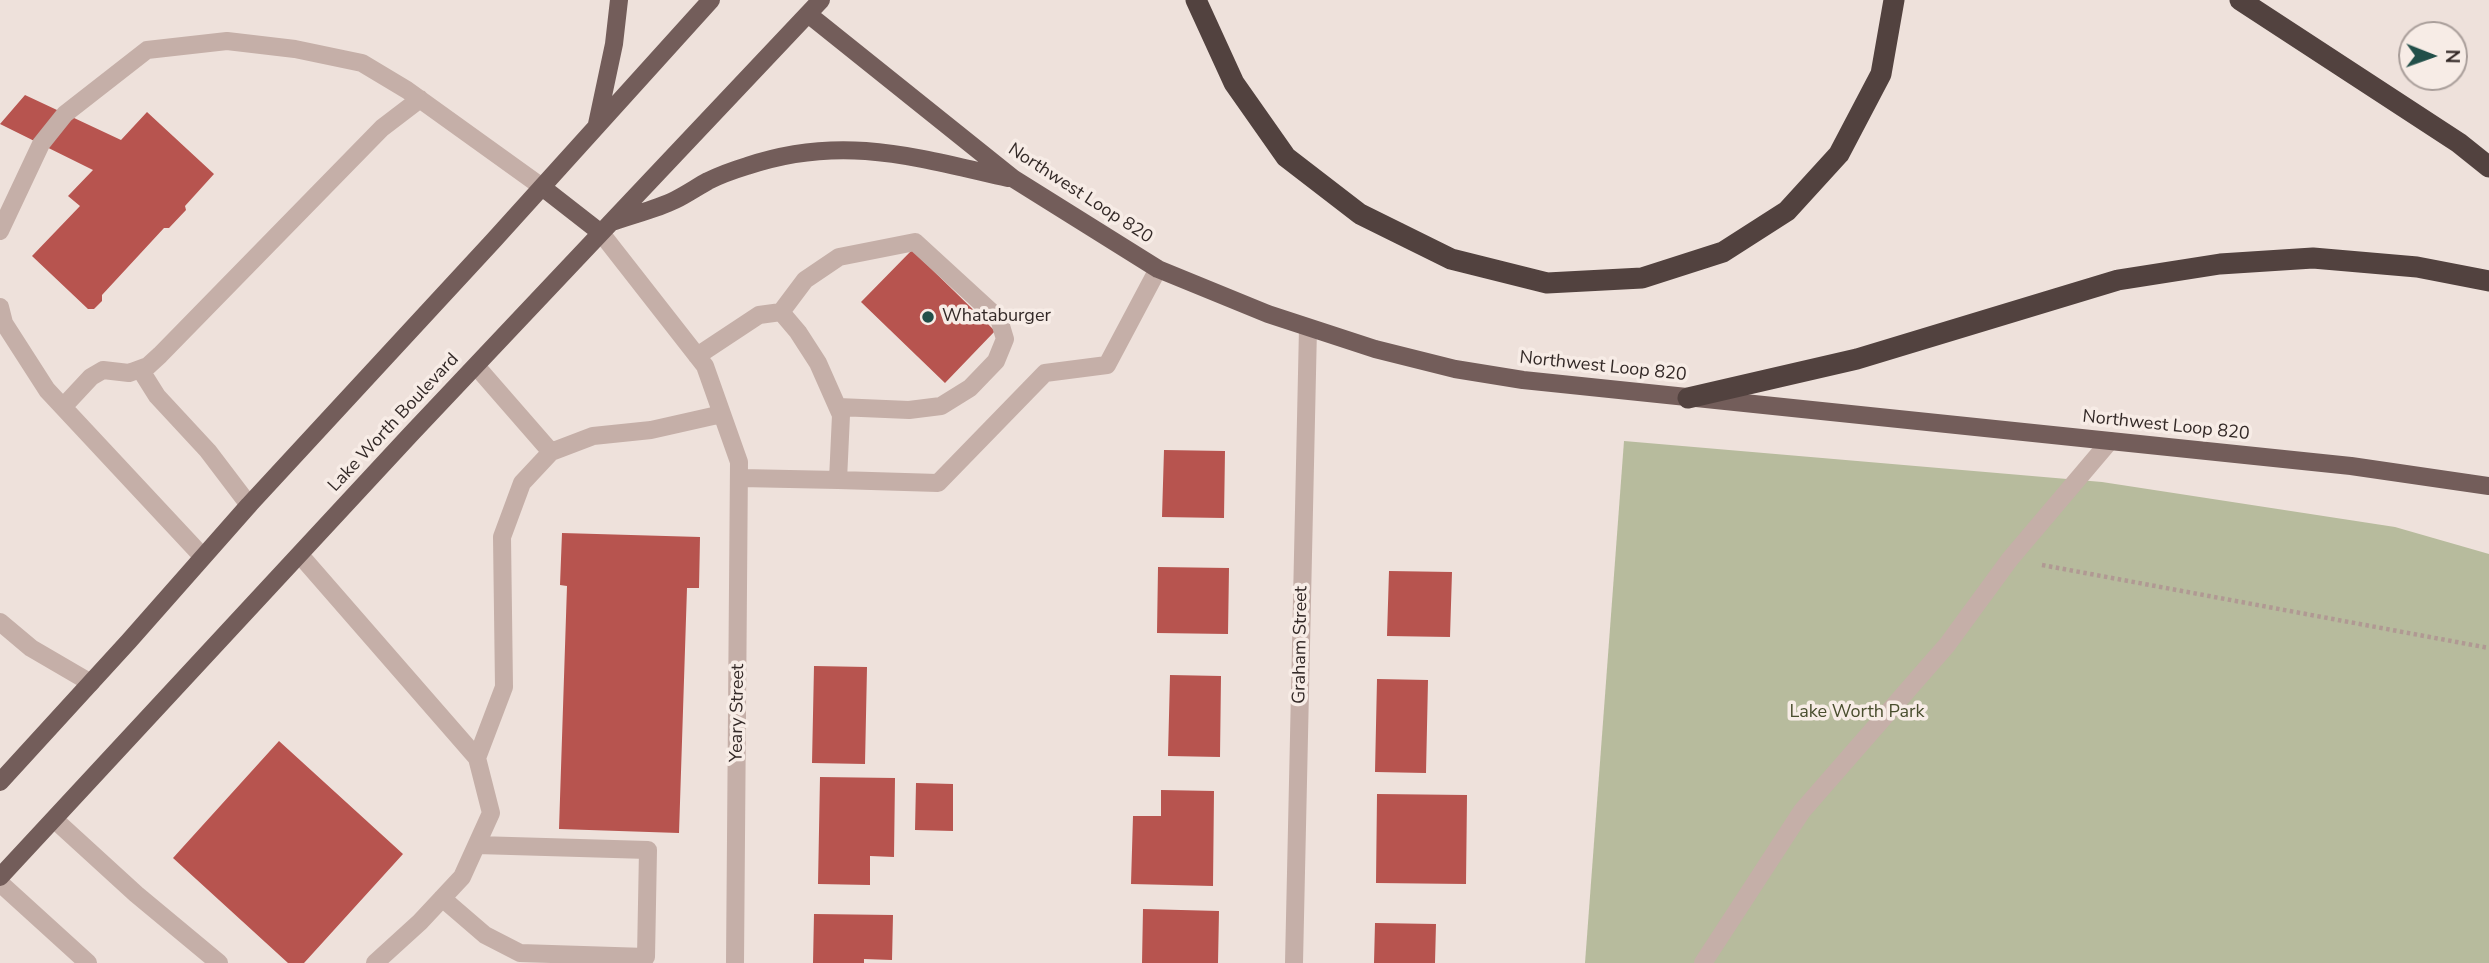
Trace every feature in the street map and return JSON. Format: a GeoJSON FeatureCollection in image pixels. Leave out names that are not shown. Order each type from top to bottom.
{"type":"FeatureCollection","features":[{"type":"Feature","properties":{"kind":"highway"},"geometry":{"type":"LineString","coordinates":[[1196,0],[1234,83],[1286,157],[1360,214],[1451,259],[1547,283],[1642,278],[1723,252],[1787,211],[1839,154],[1881,74],[1894,0]]}},
{"type":"Feature","properties":{"kind":"highway"},"geometry":{"type":"LineString","coordinates":[[2240,0],[2459,143],[2489,167]]}},
{"type":"Feature","properties":{"kind":"highway"},"geometry":{"type":"LineString","coordinates":[[1688,398],[1857,359],[2118,279],[2220,264],[2312,258],[2417,267],[2489,281]]}},
{"type":"Feature","properties":{"kind":"main road"},"geometry":{"type":"LineString","coordinates":[[596,128],[614,44],[619,0]]}},
{"type":"Feature","properties":{"kind":"main road"},"geometry":{"type":"LineString","coordinates":[[0,782],[248,505],[711,0]]}},
{"type":"Feature","properties":{"kind":"main road","name":"Lake Worth Boulevard"},"geometry":{"type":"LineString","coordinates":[[0,877],[821,0]]}},
{"type":"Feature","properties":{"kind":"main road","name":"Northwest Loop 820"},"geometry":{"type":"LineString","coordinates":[[808,14],[1014,179],[1158,269],[1308,328],[1375,349],[1455,369],[1536,382],[2351,466],[2489,486]]}},
{"type":"Feature","properties":{"kind":"main road"},"geometry":{"type":"LineString","coordinates":[[542,187],[606,228],[675,200],[710,180],[748,165],[791,153],[823,149],[898,153],[1014,179]]}},
{"type":"Feature","properties":{"kind":"street"},"geometry":{"type":"LineString","coordinates":[[0,231],[41,144],[65,114],[147,50],[227,41],[295,49],[362,63],[420,99],[542,187]]}},
{"type":"Feature","properties":{"kind":"street"},"geometry":{"type":"LineString","coordinates":[[63,407],[91,377],[103,370],[129,373],[148,366],[382,128],[420,99]]}},
{"type":"Feature","properties":{"kind":"street"},"geometry":{"type":"LineString","coordinates":[[606,228],[705,366],[740,470],[838,480],[938,482],[1045,373],[1107,365],[1158,269]]}},
{"type":"Feature","properties":{"kind":"street"},"geometry":{"type":"LineString","coordinates":[[697,356],[759,315],[781,312],[805,280],[839,257],[915,242],[999,319],[1005,339],[996,360],[970,388],[941,407],[909,410],[838,407]]}},
{"type":"Feature","properties":{"kind":"street"},"geometry":{"type":"LineString","coordinates":[[0,307],[4,323],[47,390],[202,556]]}},
{"type":"Feature","properties":{"kind":"street"},"geometry":{"type":"LineString","coordinates":[[781,312],[818,363],[841,415],[838,480]]}},
{"type":"Feature","properties":{"kind":"street","name":"Graham Street"},"geometry":{"type":"LineString","coordinates":[[1294,963],[1308,328]]}},
{"type":"Feature","properties":{"kind":"street"},"geometry":{"type":"LineString","coordinates":[[476,366],[551,452]]}},
{"type":"Feature","properties":{"kind":"street"},"geometry":{"type":"LineString","coordinates":[[140,369],[157,396],[208,450],[248,505]]}},
{"type":"Feature","properties":{"kind":"street"},"geometry":{"type":"LineString","coordinates":[[477,758],[504,687],[502,537],[522,483],[551,452],[593,436],[651,430],[722,414]]}},
{"type":"Feature","properties":{"kind":"street"},"geometry":{"type":"LineString","coordinates":[[1703,963],[1802,811],[1947,645],[2010,559],[2110,442]]}},
{"type":"Feature","properties":{"kind":"street","name":"Yeary Street"},"geometry":{"type":"LineString","coordinates":[[735,963],[740,470]]}},
{"type":"Feature","properties":{"kind":"street"},"geometry":{"type":"LineString","coordinates":[[300,555],[477,758],[491,813],[462,877],[374,963]]}},
{"type":"Feature","properties":{"kind":"street"},"geometry":{"type":"LineString","coordinates":[[0,622],[31,648],[91,682]]}},
{"type":"Feature","properties":{"kind":"street"},"geometry":{"type":"LineString","coordinates":[[55,820],[136,894],[219,963]]}},
{"type":"Feature","properties":{"kind":"street"},"geometry":{"type":"LineString","coordinates":[[442,898],[485,935],[520,953],[646,957],[648,850],[477,845]]}},
{"type":"Feature","properties":{"kind":"street"},"geometry":{"type":"LineString","coordinates":[[0,883],[88,963]]}},
{"type":"Feature","properties":{"kind":"path"},"geometry":{"type":"LineString","coordinates":[[2010,559],[2489,648]]}},
{"type":"Feature","properties":{"kind":"green space","name":"Lake Worth Park"},"geometry":{"type":"Polygon","coordinates":[[[1624,441],[2102,482],[2395,527],[2489,554],[2489,963],[1585,963],[1624,441]]]}},
{"type":"Feature","properties":{"kind":"building"},"geometry":{"type":"Polygon","coordinates":[[[25,95],[121,140],[147,112],[214,174],[185,206],[186,210],[169,228],[164,228],[102,295],[102,301],[94,309],[88,309],[32,256],[80,206],[68,196],[93,170],[0,124],[25,95]]]}},
{"type":"Feature","properties":{"kind":"building","name":"Whataburger"},"geometry":{"type":"Polygon","coordinates":[[[912,250],[995,331],[945,383],[861,302],[912,250]]]}},
{"type":"Feature","properties":{"kind":"building"},"geometry":{"type":"Polygon","coordinates":[[[1164,450],[1225,451],[1224,518],[1162,517],[1164,450]]]}},
{"type":"Feature","properties":{"kind":"building"},"geometry":{"type":"Polygon","coordinates":[[[562,533],[700,537],[699,588],[687,588],[679,833],[559,829],[567,586],[560,585],[562,533]]]}},
{"type":"Feature","properties":{"kind":"building"},"geometry":{"type":"Polygon","coordinates":[[[1158,567],[1229,568],[1228,634],[1157,633],[1158,567]]]}},
{"type":"Feature","properties":{"kind":"building"},"geometry":{"type":"Polygon","coordinates":[[[1389,571],[1452,572],[1450,637],[1387,636],[1389,571]]]}},
{"type":"Feature","properties":{"kind":"building"},"geometry":{"type":"Polygon","coordinates":[[[814,666],[867,667],[865,764],[812,763],[814,666]]]}},
{"type":"Feature","properties":{"kind":"building"},"geometry":{"type":"Polygon","coordinates":[[[1170,675],[1221,676],[1220,757],[1168,756],[1170,675]]]}},
{"type":"Feature","properties":{"kind":"building"},"geometry":{"type":"Polygon","coordinates":[[[1377,679],[1428,680],[1426,773],[1375,772],[1377,679]]]}},
{"type":"Feature","properties":{"kind":"building"},"geometry":{"type":"Polygon","coordinates":[[[279,741],[403,854],[304,963],[288,963],[173,858],[279,741]]]}},
{"type":"Feature","properties":{"kind":"building"},"geometry":{"type":"Polygon","coordinates":[[[820,777],[895,778],[894,857],[870,856],[870,885],[818,884],[820,777]]]}},
{"type":"Feature","properties":{"kind":"building"},"geometry":{"type":"Polygon","coordinates":[[[916,783],[953,784],[953,831],[915,830],[916,783]]]}},
{"type":"Feature","properties":{"kind":"building"},"geometry":{"type":"Polygon","coordinates":[[[1161,790],[1214,791],[1213,886],[1131,884],[1133,816],[1161,816],[1161,790]]]}},
{"type":"Feature","properties":{"kind":"building"},"geometry":{"type":"Polygon","coordinates":[[[1377,794],[1467,795],[1466,884],[1376,883],[1377,794]]]}},
{"type":"Feature","properties":{"kind":"building"},"geometry":{"type":"Polygon","coordinates":[[[1143,909],[1219,911],[1218,963],[1142,963],[1143,909]]]}},
{"type":"Feature","properties":{"kind":"building"},"geometry":{"type":"Polygon","coordinates":[[[814,914],[893,915],[892,960],[813,963],[814,914]]]}},
{"type":"Feature","properties":{"kind":"building"},"geometry":{"type":"Polygon","coordinates":[[[1375,923],[1436,924],[1435,963],[1374,963],[1375,923]]]}},
{"type":"Feature","properties":{"kind":"place","name":"Whataburger"},"geometry":{"type":"Point","coordinates":[928,317]}}]}
